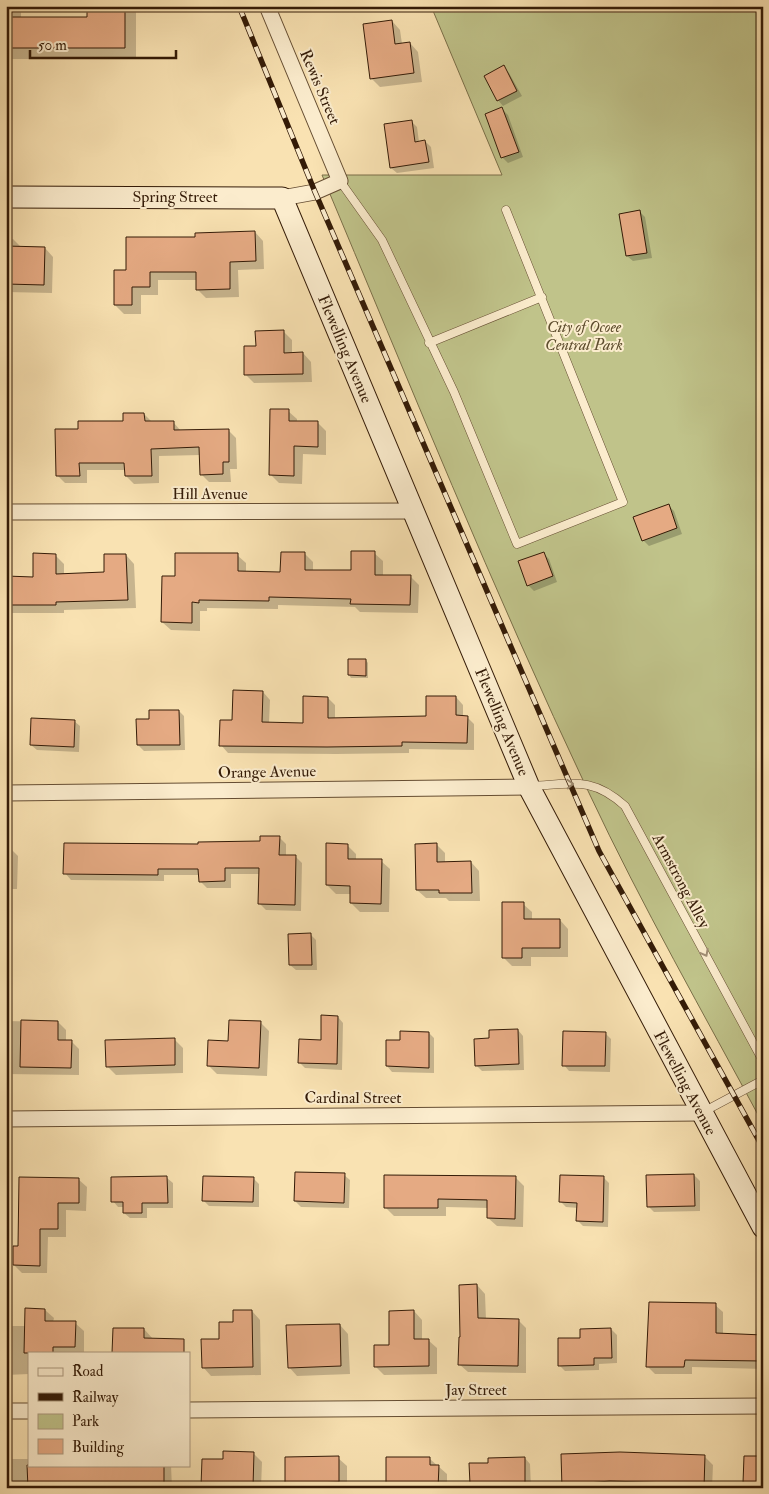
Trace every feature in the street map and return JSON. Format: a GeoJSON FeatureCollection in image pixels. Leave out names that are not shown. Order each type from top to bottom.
{"type":"FeatureCollection","features":[{"type":"Feature","properties":{"kind":"street","name":"Rewis Street"},"geometry":{"type":"LineString","coordinates":[[267,6],[340,181]]}},
{"type":"Feature","properties":{"kind":"street","name":"Spring Street"},"geometry":{"type":"LineString","coordinates":[[6,196],[282,198],[316,192],[340,181]]}},
{"type":"Feature","properties":{"kind":"street","name":"Flewelling Avenue"},"geometry":{"type":"LineString","coordinates":[[282,198],[529,787],[763,1228]]}},
{"type":"Feature","properties":{"kind":"street","name":"Hill Avenue"},"geometry":{"type":"LineString","coordinates":[[6,512],[414,511]]}},
{"type":"Feature","properties":{"kind":"street","name":"Orange Avenue"},"geometry":{"type":"LineString","coordinates":[[6,793],[529,787]]}},
{"type":"Feature","properties":{"kind":"street","name":"Cardinal Street"},"geometry":{"type":"LineString","coordinates":[[6,1119],[701,1113]]}},
{"type":"Feature","properties":{"kind":"street","name":"Jay Street"},"geometry":{"type":"LineString","coordinates":[[190,1410],[763,1406]]}},
{"type":"Feature","properties":{"kind":"street"},"geometry":{"type":"LineString","coordinates":[[6,1411],[28,1411]]}},
{"type":"Feature","properties":{"kind":"lane"},"geometry":{"type":"LineString","coordinates":[[340,181],[382,240],[429,343],[454,392],[517,544],[623,502],[506,210]]}},
{"type":"Feature","properties":{"kind":"lane"},"geometry":{"type":"LineString","coordinates":[[429,343],[542,297]]}},
{"type":"Feature","properties":{"kind":"lane","name":"Armstrong Alley"},"geometry":{"type":"LineString","coordinates":[[529,787],[591,784],[609,792],[625,806],[763,1061]]}},
{"type":"Feature","properties":{"kind":"lane"},"geometry":{"type":"LineString","coordinates":[[701,1113],[763,1080]]}},
{"type":"Feature","properties":{"kind":"green space","name":"City of Ocoee Central Park"},"geometry":{"type":"Polygon","coordinates":[[[431,6],[763,6],[763,1124],[652,918],[589,793],[485,563],[322,175],[502,175],[431,6]]]}},
{"type":"Feature","properties":{"kind":"building"},"geometry":{"type":"Polygon","coordinates":[[[87,6],[125,6],[125,48],[6,48],[6,17],[87,17],[87,6]]]}},
{"type":"Feature","properties":{"kind":"building"},"geometry":{"type":"Polygon","coordinates":[[[392,20],[395,44],[410,42],[414,73],[370,79],[363,24],[392,20]]]}},
{"type":"Feature","properties":{"kind":"building"},"geometry":{"type":"Polygon","coordinates":[[[504,65],[517,91],[497,101],[484,76],[504,65]]]}},
{"type":"Feature","properties":{"kind":"building"},"geometry":{"type":"Polygon","coordinates":[[[502,107],[519,152],[501,158],[485,114],[502,107]]]}},
{"type":"Feature","properties":{"kind":"building"},"geometry":{"type":"Polygon","coordinates":[[[412,120],[415,142],[425,140],[429,162],[390,168],[384,124],[412,120]]]}},
{"type":"Feature","properties":{"kind":"building"},"geometry":{"type":"Polygon","coordinates":[[[640,210],[647,253],[626,256],[619,214],[640,210]]]}},
{"type":"Feature","properties":{"kind":"building"},"geometry":{"type":"Polygon","coordinates":[[[255,231],[256,261],[230,262],[230,289],[196,290],[196,272],[150,272],[150,287],[132,287],[132,305],[114,305],[114,270],[126,270],[126,237],[195,237],[195,233],[255,231]]]}},
{"type":"Feature","properties":{"kind":"building"},"geometry":{"type":"Polygon","coordinates":[[[6,246],[45,247],[44,285],[6,284],[6,246]]]}},
{"type":"Feature","properties":{"kind":"building"},"geometry":{"type":"Polygon","coordinates":[[[284,330],[284,353],[303,352],[303,374],[244,375],[244,346],[256,346],[255,331],[284,330]]]}},
{"type":"Feature","properties":{"kind":"building"},"geometry":{"type":"Polygon","coordinates":[[[270,409],[289,409],[289,421],[318,421],[318,447],[294,446],[294,476],[269,475],[270,409]]]}},
{"type":"Feature","properties":{"kind":"building"},"geometry":{"type":"Polygon","coordinates":[[[123,413],[144,413],[145,421],[174,421],[174,430],[229,429],[229,462],[223,462],[223,474],[200,475],[199,447],[151,449],[152,476],[125,476],[124,463],[79,463],[80,476],[56,476],[55,429],[78,429],[78,421],[123,421],[123,413]]]}},
{"type":"Feature","properties":{"kind":"building"},"geometry":{"type":"Polygon","coordinates":[[[669,504],[677,528],[642,541],[633,517],[669,504]]]}},
{"type":"Feature","properties":{"kind":"building"},"geometry":{"type":"Polygon","coordinates":[[[351,551],[375,551],[375,575],[411,575],[410,605],[350,604],[351,599],[269,597],[269,601],[199,600],[199,603],[192,602],[192,623],[161,622],[162,576],[175,576],[175,553],[238,553],[238,571],[280,572],[281,552],[305,552],[305,570],[351,570],[351,551]]]}},
{"type":"Feature","properties":{"kind":"building"},"geometry":{"type":"Polygon","coordinates":[[[544,552],[553,576],[527,586],[518,561],[544,552]]]}},
{"type":"Feature","properties":{"kind":"building"},"geometry":{"type":"Polygon","coordinates":[[[33,553],[56,554],[56,574],[104,572],[104,554],[126,554],[128,600],[56,602],[56,605],[6,605],[6,576],[33,577],[33,553]]]}},
{"type":"Feature","properties":{"kind":"building"},"geometry":{"type":"Polygon","coordinates":[[[348,659],[366,659],[366,676],[348,675],[348,659]]]}},
{"type":"Feature","properties":{"kind":"building"},"geometry":{"type":"Polygon","coordinates":[[[233,690],[263,691],[262,722],[303,723],[303,696],[328,697],[328,718],[426,716],[426,696],[456,696],[456,715],[468,716],[467,743],[402,742],[402,746],[327,747],[219,746],[220,720],[232,720],[233,690]]]}},
{"type":"Feature","properties":{"kind":"building"},"geometry":{"type":"Polygon","coordinates":[[[149,710],[179,710],[180,745],[137,745],[136,719],[149,719],[149,710]]]}},
{"type":"Feature","properties":{"kind":"building"},"geometry":{"type":"Polygon","coordinates":[[[31,718],[75,720],[74,747],[30,745],[31,718]]]}},
{"type":"Feature","properties":{"kind":"building"},"geometry":{"type":"Polygon","coordinates":[[[260,836],[280,836],[279,855],[296,855],[295,905],[258,904],[259,868],[225,868],[225,881],[199,882],[198,869],[158,869],[158,875],[63,874],[64,843],[198,844],[198,842],[260,841],[260,836]]]}},
{"type":"Feature","properties":{"kind":"building"},"geometry":{"type":"Polygon","coordinates":[[[326,843],[348,844],[348,859],[382,859],[381,904],[350,903],[350,886],[326,885],[326,843]]]}},
{"type":"Feature","properties":{"kind":"building"},"geometry":{"type":"Polygon","coordinates":[[[437,843],[437,862],[471,861],[472,893],[439,893],[439,890],[416,890],[415,844],[437,843]]]}},
{"type":"Feature","properties":{"kind":"building"},"geometry":{"type":"Polygon","coordinates":[[[502,902],[524,902],[524,919],[560,919],[560,948],[522,948],[522,958],[502,958],[502,902]]]}},
{"type":"Feature","properties":{"kind":"building"},"geometry":{"type":"Polygon","coordinates":[[[311,933],[312,965],[289,965],[288,934],[311,933]]]}},
{"type":"Feature","properties":{"kind":"building"},"geometry":{"type":"Polygon","coordinates":[[[321,1015],[338,1016],[337,1064],[298,1063],[299,1039],[321,1040],[321,1015]]]}},
{"type":"Feature","properties":{"kind":"building"},"geometry":{"type":"Polygon","coordinates":[[[21,1020],[58,1021],[58,1040],[72,1040],[71,1068],[20,1067],[21,1020]]]}},
{"type":"Feature","properties":{"kind":"building"},"geometry":{"type":"Polygon","coordinates":[[[229,1020],[261,1021],[259,1068],[207,1066],[208,1040],[228,1041],[229,1020]]]}},
{"type":"Feature","properties":{"kind":"building"},"geometry":{"type":"Polygon","coordinates":[[[518,1029],[519,1064],[475,1066],[474,1039],[489,1038],[489,1030],[518,1029]]]}},
{"type":"Feature","properties":{"kind":"building"},"geometry":{"type":"Polygon","coordinates":[[[400,1031],[429,1032],[429,1068],[386,1066],[386,1040],[400,1040],[400,1031]]]}},
{"type":"Feature","properties":{"kind":"building"},"geometry":{"type":"Polygon","coordinates":[[[563,1031],[606,1032],[605,1066],[562,1066],[563,1031]]]}},
{"type":"Feature","properties":{"kind":"building"},"geometry":{"type":"Polygon","coordinates":[[[175,1038],[175,1065],[106,1067],[105,1040],[175,1038]]]}},
{"type":"Feature","properties":{"kind":"building"},"geometry":{"type":"Polygon","coordinates":[[[295,1172],[345,1173],[344,1203],[294,1201],[295,1172]]]}},
{"type":"Feature","properties":{"kind":"building"},"geometry":{"type":"Polygon","coordinates":[[[694,1174],[695,1206],[647,1207],[646,1175],[694,1174]]]}},
{"type":"Feature","properties":{"kind":"building"},"geometry":{"type":"Polygon","coordinates":[[[384,1175],[516,1176],[515,1219],[487,1218],[487,1200],[438,1199],[438,1208],[384,1208],[384,1175]]]}},
{"type":"Feature","properties":{"kind":"building"},"geometry":{"type":"Polygon","coordinates":[[[560,1175],[604,1176],[603,1222],[576,1221],[577,1203],[559,1202],[560,1175]]]}},
{"type":"Feature","properties":{"kind":"building"},"geometry":{"type":"Polygon","coordinates":[[[167,1176],[168,1203],[142,1203],[142,1213],[123,1213],[123,1202],[111,1202],[111,1177],[167,1176]]]}},
{"type":"Feature","properties":{"kind":"building"},"geometry":{"type":"Polygon","coordinates":[[[203,1176],[254,1177],[253,1202],[202,1201],[203,1176]]]}},
{"type":"Feature","properties":{"kind":"building"},"geometry":{"type":"Polygon","coordinates":[[[19,1177],[79,1178],[79,1203],[58,1203],[58,1229],[40,1229],[40,1266],[13,1265],[13,1246],[18,1246],[19,1177]]]}},
{"type":"Feature","properties":{"kind":"building"},"geometry":{"type":"Polygon","coordinates":[[[477,1284],[478,1318],[519,1319],[518,1366],[458,1365],[460,1337],[459,1285],[477,1284]]]}},
{"type":"Feature","properties":{"kind":"building"},"geometry":{"type":"Polygon","coordinates":[[[649,1302],[716,1303],[716,1333],[763,1335],[763,1361],[685,1360],[684,1367],[646,1367],[649,1302]]]}},
{"type":"Feature","properties":{"kind":"building"},"geometry":{"type":"Polygon","coordinates":[[[25,1308],[45,1309],[45,1321],[76,1321],[75,1347],[53,1347],[53,1352],[24,1353],[25,1308]]]}},
{"type":"Feature","properties":{"kind":"building"},"geometry":{"type":"Polygon","coordinates":[[[233,1310],[252,1310],[253,1367],[202,1368],[201,1339],[219,1339],[219,1322],[233,1322],[233,1310]]]}},
{"type":"Feature","properties":{"kind":"building"},"geometry":{"type":"Polygon","coordinates":[[[414,1310],[414,1339],[429,1339],[429,1366],[374,1367],[374,1345],[389,1345],[389,1311],[414,1310]]]}},
{"type":"Feature","properties":{"kind":"building"},"geometry":{"type":"Polygon","coordinates":[[[340,1324],[341,1366],[288,1368],[286,1325],[340,1324]]]}},
{"type":"Feature","properties":{"kind":"building"},"geometry":{"type":"Polygon","coordinates":[[[113,1328],[144,1328],[144,1338],[184,1339],[184,1352],[112,1352],[113,1328]]]}},
{"type":"Feature","properties":{"kind":"building"},"geometry":{"type":"Polygon","coordinates":[[[611,1328],[612,1358],[594,1358],[594,1365],[558,1366],[558,1338],[580,1338],[580,1329],[611,1328]]]}},
{"type":"Feature","properties":{"kind":"building"},"geometry":{"type":"Polygon","coordinates":[[[223,1451],[254,1452],[253,1487],[201,1486],[202,1459],[223,1459],[223,1451]]]}},
{"type":"Feature","properties":{"kind":"building"},"geometry":{"type":"Polygon","coordinates":[[[620,1452],[705,1455],[704,1488],[672,1488],[672,1483],[610,1481],[588,1483],[588,1488],[562,1488],[561,1454],[620,1452]]]}},
{"type":"Feature","properties":{"kind":"building"},"geometry":{"type":"Polygon","coordinates":[[[339,1456],[339,1482],[316,1483],[317,1488],[285,1488],[285,1457],[339,1456]]]}},
{"type":"Feature","properties":{"kind":"building"},"geometry":{"type":"Polygon","coordinates":[[[744,1456],[763,1456],[763,1484],[743,1483],[744,1456]]]}},
{"type":"Feature","properties":{"kind":"building"},"geometry":{"type":"Polygon","coordinates":[[[386,1457],[430,1457],[430,1465],[439,1465],[438,1488],[386,1485],[386,1457]]]}},
{"type":"Feature","properties":{"kind":"building"},"geometry":{"type":"Polygon","coordinates":[[[525,1457],[525,1483],[501,1483],[501,1488],[481,1488],[481,1484],[470,1484],[469,1463],[488,1463],[488,1458],[525,1457]]]}},
{"type":"Feature","properties":{"kind":"building"},"geometry":{"type":"Polygon","coordinates":[[[27,1465],[164,1466],[164,1488],[102,1488],[102,1485],[28,1488],[27,1465]]]}},
{"type":"Feature","properties":{"kind":"railway"},"geometry":{"type":"LineString","coordinates":[[239,6],[315,192],[599,851],[763,1148]]}}]}
